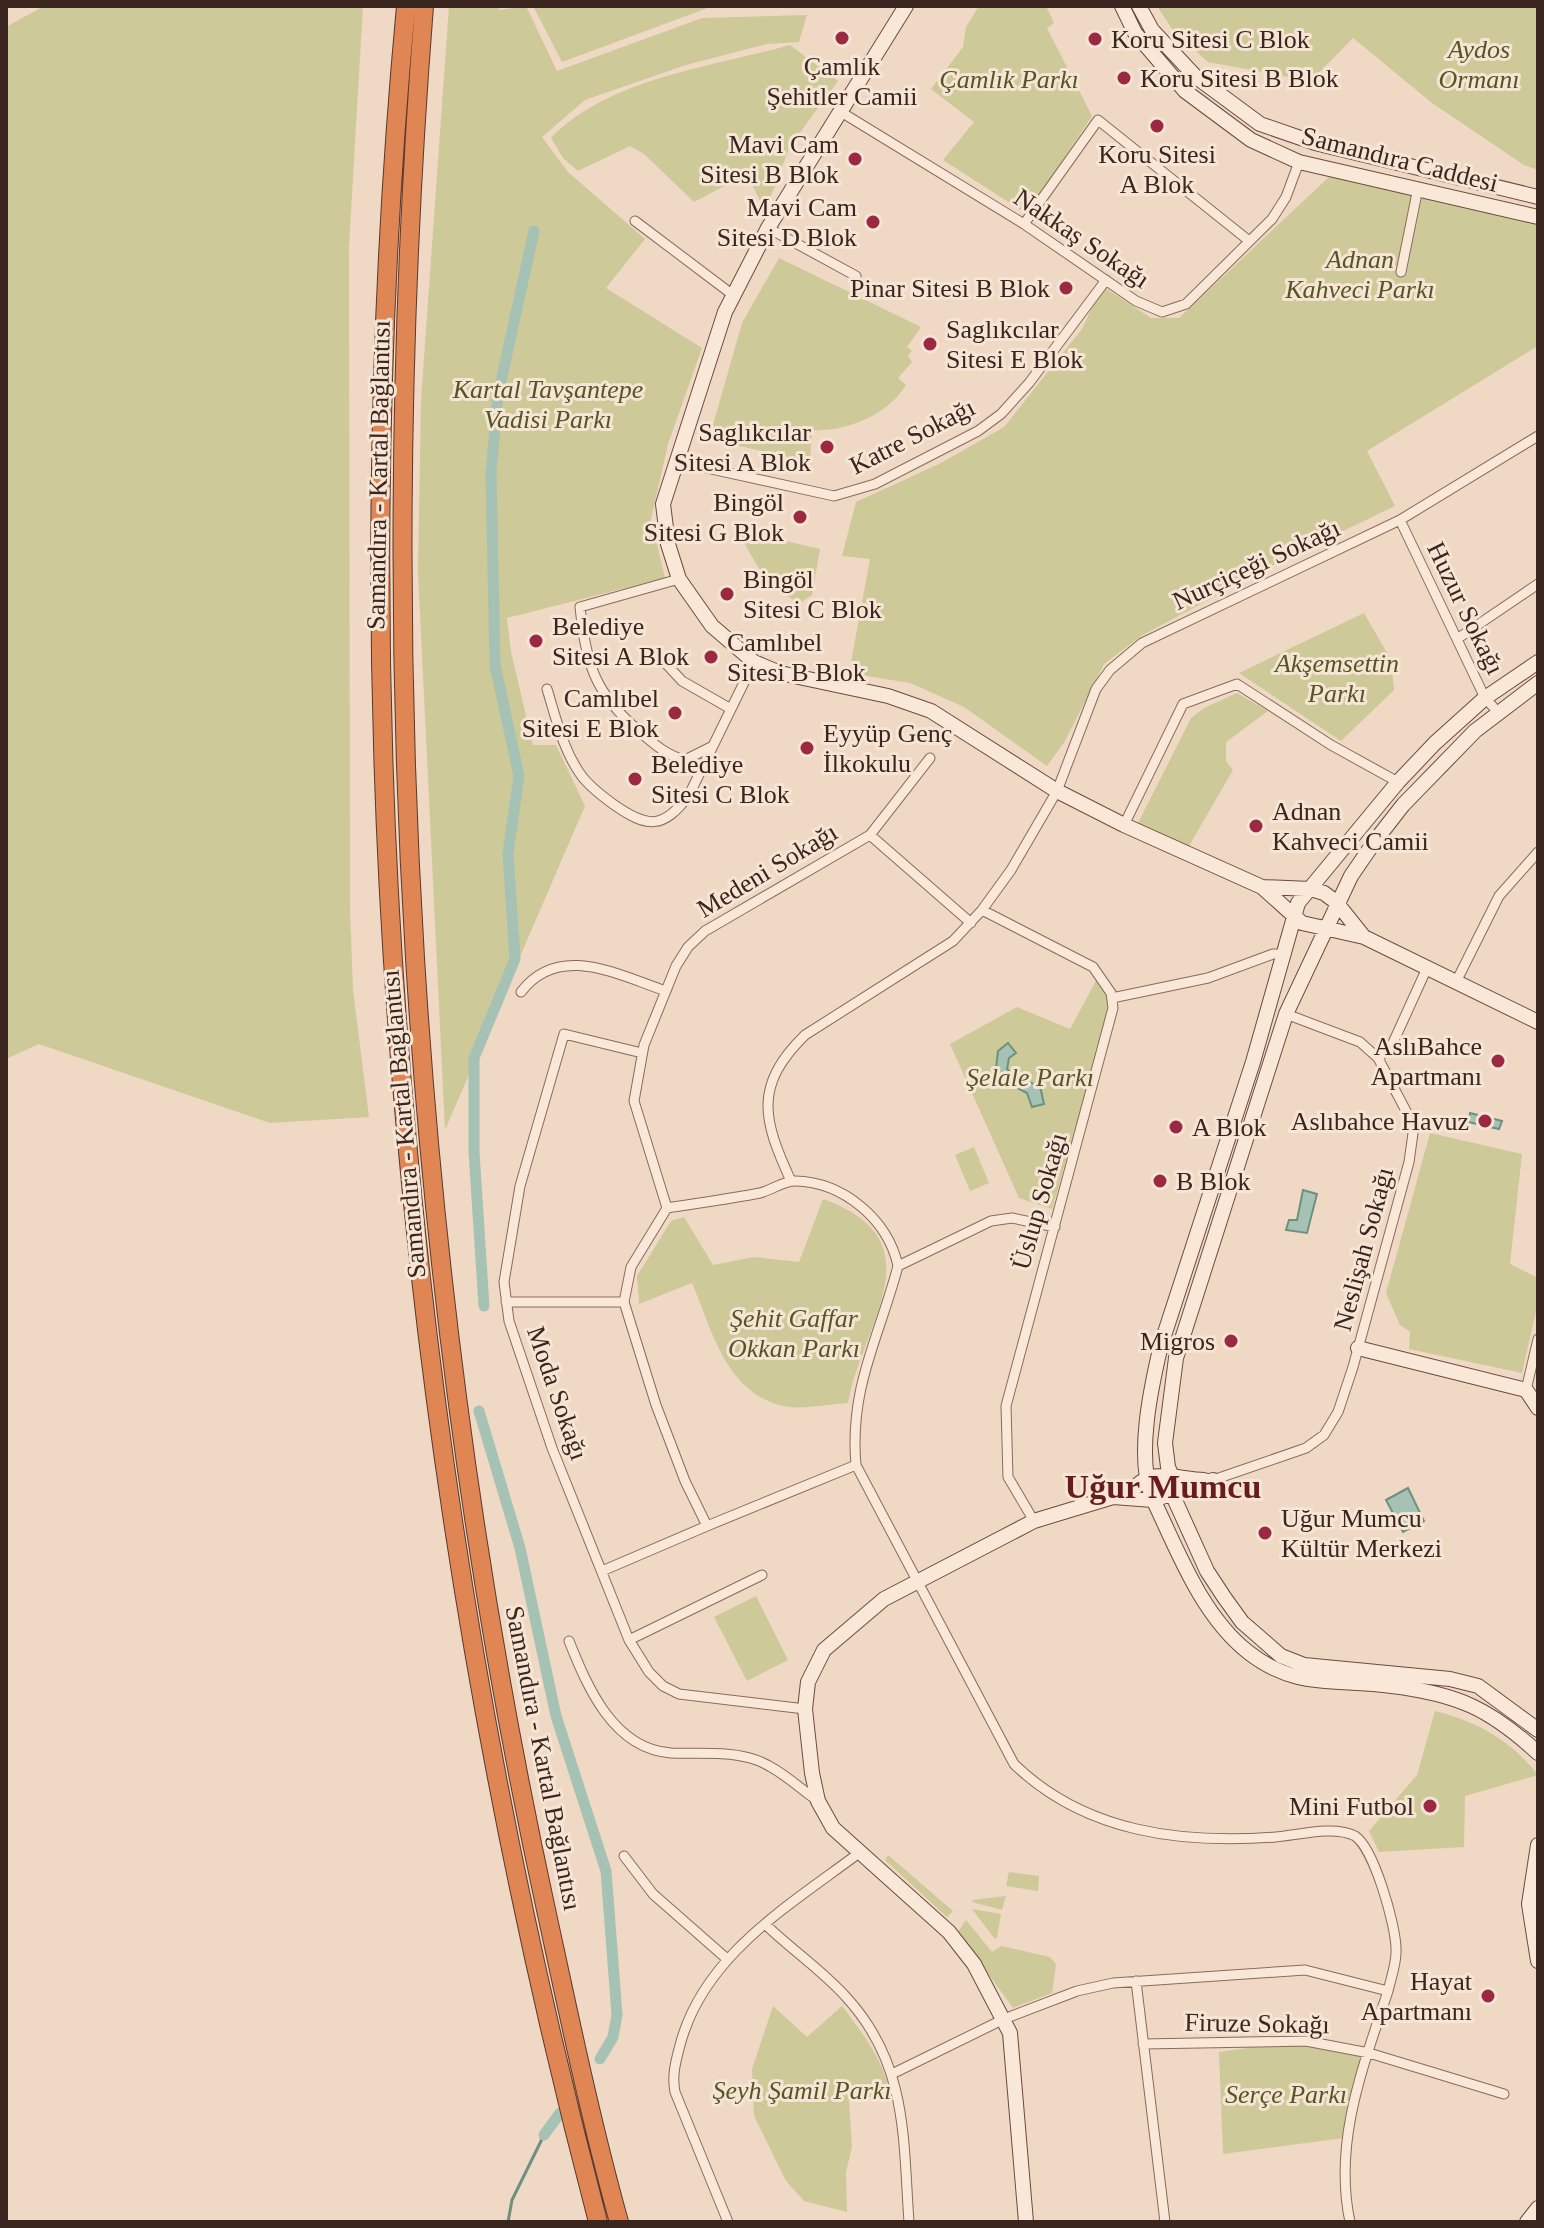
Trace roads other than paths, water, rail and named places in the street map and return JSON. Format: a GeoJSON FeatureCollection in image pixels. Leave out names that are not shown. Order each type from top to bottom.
{"type":"FeatureCollection","features":[{"type":"Feature","properties":{"kind":"highway"},"geometry":{"type":"LineString","coordinates":[[387,297],[383,194],[395,6]]}},
{"type":"Feature","properties":{"kind":"highway","name":"Samandıra - Kartal Bağlantısı"},"geometry":{"type":"LineString","coordinates":[[406,6],[387,297],[381,563],[394,964],[416,1230],[453,1520],[505,1815],[560,2069],[598,2222]]}},
{"type":"Feature","properties":{"kind":"highway","name":"Samandıra - Kartal Bağlantısı"},"geometry":{"type":"LineString","coordinates":[[424,6],[405,303],[401,565],[404,754],[416,982],[433,1200],[456,1395],[502,1697],[575,2044],[619,2222]]}},
{"type":"Feature","properties":{"kind":"highway"},"geometry":{"type":"LineString","coordinates":[[405,303],[418,215],[435,6]]}},
{"type":"Feature","properties":{"kind":"street"},"geometry":{"type":"LineString","coordinates":[[906,6],[768,228],[733,295],[663,504],[668,544],[679,579],[712,626],[754,662],[780,673],[888,696],[931,711],[1057,791],[1262,887],[1310,927],[1364,937],[1538,1022]]}},
{"type":"Feature","properties":{"kind":"street","name":"Samandıra Caddesi"},"geometry":{"type":"LineString","coordinates":[[1122,6],[1135,33],[1185,91],[1251,140],[1299,162],[1538,217]]}},
{"type":"Feature","properties":{"kind":"street","name":"Samandıra Caddesi"},"geometry":{"type":"LineString","coordinates":[[1139,6],[1152,30],[1195,76],[1260,124],[1315,143],[1538,197]]}},
{"type":"Feature","properties":{"kind":"street","name":"Nakkaş Sokağı"},"geometry":{"type":"LineString","coordinates":[[841,112],[1024,224],[1149,309],[1174,310],[1186,304],[1272,219],[1286,197],[1299,162]]}},
{"type":"Feature","properties":{"kind":"street"},"geometry":{"type":"LineString","coordinates":[[1024,224],[1098,120],[1248,240]]}},
{"type":"Feature","properties":{"kind":"street"},"geometry":{"type":"LineString","coordinates":[[1401,272],[1418,188]]}},
{"type":"Feature","properties":{"kind":"street"},"geometry":{"type":"LineString","coordinates":[[635,221],[733,295]]}},
{"type":"Feature","properties":{"kind":"street"},"geometry":{"type":"LineString","coordinates":[[768,228],[856,276]]}},
{"type":"Feature","properties":{"kind":"street","name":"Katre Sokağı"},"geometry":{"type":"LineString","coordinates":[[675,461],[834,496],[875,484],[978,431],[1001,414],[1029,383],[1106,280]]}},
{"type":"Feature","properties":{"kind":"street","name":"Nurçiçeği Sokağı"},"geometry":{"type":"LineString","coordinates":[[791,1181],[767,1114],[770,1080],[784,1055],[805,1035],[953,941],[971,923],[1013,866],[1057,791],[1096,689],[1110,670],[1142,643],[1400,520],[1538,436]]}},
{"type":"Feature","properties":{"kind":"street","name":"Huzur Sokağı"},"geometry":{"type":"LineString","coordinates":[[1400,520],[1485,698],[1497,711]]}},
{"type":"Feature","properties":{"kind":"street"},"geometry":{"type":"LineString","coordinates":[[679,579],[580,607],[586,652],[597,687],[610,705],[668,755],[685,760],[714,745]]}},
{"type":"Feature","properties":{"kind":"street"},"geometry":{"type":"LineString","coordinates":[[1457,639],[1538,584]]}},
{"type":"Feature","properties":{"kind":"street"},"geometry":{"type":"LineString","coordinates":[[657,654],[682,681],[731,709]]}},
{"type":"Feature","properties":{"kind":"street"},"geometry":{"type":"LineString","coordinates":[[547,689],[562,739],[581,776],[604,798],[647,823],[661,821],[676,812],[689,795],[754,662]]}},
{"type":"Feature","properties":{"kind":"street"},"geometry":{"type":"LineString","coordinates":[[1538,662],[1485,698],[1398,782],[1298,903],[1286,954],[1161,1345],[1147,1418],[1147,1477],[1153,1500],[1202,1597],[1223,1627],[1273,1670],[1304,1681],[1390,1685],[1465,1701],[1499,1718],[1538,1753]]}},
{"type":"Feature","properties":{"kind":"street"},"geometry":{"type":"LineString","coordinates":[[1538,683],[1497,711],[1403,805],[1367,852],[1325,930],[1286,1014],[1184,1325],[1168,1400],[1166,1432],[1168,1467],[1174,1495],[1207,1571],[1242,1622],[1281,1656],[1304,1665],[1450,1679],[1478,1686],[1538,1730]]}},
{"type":"Feature","properties":{"kind":"street"},"geometry":{"type":"LineString","coordinates":[[1124,825],[1183,704],[1237,684],[1331,745],[1398,782]]}},
{"type":"Feature","properties":{"kind":"street"},"geometry":{"type":"LineString","coordinates":[[870,835],[930,758]]}},
{"type":"Feature","properties":{"kind":"street","name":"Medeni Sokağı"},"geometry":{"type":"LineString","coordinates":[[667,1208],[634,1101],[642,1053],[666,991],[688,947],[705,931],[870,835],[971,923]]}},
{"type":"Feature","properties":{"kind":"street"},"geometry":{"type":"LineString","coordinates":[[1456,982],[1499,896],[1538,852]]}},
{"type":"Feature","properties":{"kind":"street"},"geometry":{"type":"LineString","coordinates":[[1262,887],[1311,889],[1338,905],[1364,937]]}},
{"type":"Feature","properties":{"kind":"street"},"geometry":{"type":"LineString","coordinates":[[982,910],[1093,967],[1104,978],[1112,998],[1208,978],[1273,954],[1286,954]]}},
{"type":"Feature","properties":{"kind":"street"},"geometry":{"type":"LineString","coordinates":[[521,992],[542,971],[557,965],[589,965],[666,991]]}},
{"type":"Feature","properties":{"kind":"street"},"geometry":{"type":"LineString","coordinates":[[1378,1058],[1392,1045],[1427,968]]}},
{"type":"Feature","properties":{"kind":"street","name":"Üslup Sokağı"},"geometry":{"type":"LineString","coordinates":[[1034,1521],[1008,1477],[1006,1406],[1112,1024],[1112,998]]}},
{"type":"Feature","properties":{"kind":"street","name":"Neslişah Sokağı"},"geometry":{"type":"LineString","coordinates":[[1213,1480],[1306,1448],[1324,1435],[1338,1412],[1358,1348],[1409,1162],[1414,1126],[1378,1058],[1360,1042],[1286,1014]]}},
{"type":"Feature","properties":{"kind":"street","name":"Moda Sokağı"},"geometry":{"type":"LineString","coordinates":[[642,1053],[564,1034],[520,1186],[504,1282],[509,1321],[552,1448],[629,1640],[649,1672],[663,1686],[679,1694],[805,1709]]}},
{"type":"Feature","properties":{"kind":"street"},"geometry":{"type":"LineString","coordinates":[[707,1526],[685,1481],[656,1405],[624,1302],[631,1267],[667,1208],[763,1192],[791,1181],[831,1190],[857,1202],[877,1220],[894,1246],[898,1266],[857,1392],[853,1436],[856,1465],[1014,1764],[1034,1784],[1067,1804],[1121,1826],[1168,1838],[1256,1838],[1338,1832],[1353,1834],[1365,1844],[1392,1920],[1397,1950],[1388,1991],[1344,2138],[1345,2200],[1350,2222]]}},
{"type":"Feature","properties":{"kind":"street"},"geometry":{"type":"LineString","coordinates":[[898,1266],[991,1221],[1012,1218],[1055,1227]]}},
{"type":"Feature","properties":{"kind":"street"},"geometry":{"type":"LineString","coordinates":[[506,1302],[624,1302]]}},
{"type":"Feature","properties":{"kind":"street"},"geometry":{"type":"LineString","coordinates":[[1526,1390],[1538,1339]]}},
{"type":"Feature","properties":{"kind":"street"},"geometry":{"type":"LineString","coordinates":[[1358,1348],[1526,1390],[1538,1408]]}},
{"type":"Feature","properties":{"kind":"street"},"geometry":{"type":"LineString","coordinates":[[602,1571],[856,1465]]}},
{"type":"Feature","properties":{"kind":"street"},"geometry":{"type":"LineString","coordinates":[[1130,1495],[1147,1477],[1161,1473],[1172,1478],[1213,1480]]}},
{"type":"Feature","properties":{"kind":"street"},"geometry":{"type":"LineString","coordinates":[[1026,2222],[1014,2058],[1004,2019],[974,1964],[949,1932],[920,1902],[833,1828],[818,1801],[805,1709],[808,1682],[824,1650],[884,1599],[1034,1521],[1075,1506],[1130,1495],[1153,1500],[1213,1480]]}},
{"type":"Feature","properties":{"kind":"street"},"geometry":{"type":"LineString","coordinates":[[629,1640],[762,1575]]}},
{"type":"Feature","properties":{"kind":"street"},"geometry":{"type":"LineString","coordinates":[[569,1641],[589,1691],[608,1718],[637,1741],[666,1753],[752,1758],[818,1801]]}},
{"type":"Feature","properties":{"kind":"street"},"geometry":{"type":"LineString","coordinates":[[1538,1845],[1529,1904],[1538,1961]]}},
{"type":"Feature","properties":{"kind":"street"},"geometry":{"type":"LineString","coordinates":[[728,2222],[681,2111],[673,2079],[688,2016],[704,1986],[727,1959],[859,1853]]}},
{"type":"Feature","properties":{"kind":"street"},"geometry":{"type":"LineString","coordinates":[[624,1856],[653,1894],[727,1959]]}},
{"type":"Feature","properties":{"kind":"street"},"geometry":{"type":"LineString","coordinates":[[766,1925],[850,2002],[894,2073],[899,2094],[909,2222]]}},
{"type":"Feature","properties":{"kind":"street"},"geometry":{"type":"LineString","coordinates":[[894,2073],[1004,2019],[1077,1991],[1136,1981],[1305,1970],[1388,1991]]}},
{"type":"Feature","properties":{"kind":"street"},"geometry":{"type":"LineString","coordinates":[[1136,1981],[1165,2222]]}},
{"type":"Feature","properties":{"kind":"street","name":"Firuze Sokağı"},"geometry":{"type":"LineString","coordinates":[[1143,2044],[1306,2041],[1369,2053],[1504,2094]]}},
{"type":"Feature","properties":{"kind":"waterway"},"geometry":{"type":"LineString","coordinates":[[484,1306],[474,1152],[474,1058],[515,959],[508,853],[519,776],[495,665],[491,472],[498,395],[534,231]]}},
{"type":"Feature","properties":{"kind":"waterway"},"geometry":{"type":"LineString","coordinates":[[479,1411],[520,1548],[556,1716],[606,1871],[617,2015],[613,2037],[600,2059]]}},
{"type":"Feature","properties":{"kind":"waterway"},"geometry":{"type":"LineString","coordinates":[[544,2135],[560,2113]]}},
{"type":"Feature","properties":{"kind":"waterway"},"geometry":{"type":"LineString","coordinates":[[508,2222],[512,2200],[544,2135]]}},
{"type":"Feature","properties":{"kind":"place","name":"Çamlık Şehitler Camii"},"geometry":{"type":"Point","coordinates":[842,38]}},
{"type":"Feature","properties":{"kind":"place","name":"Koru Sitesi C Blok"},"geometry":{"type":"Point","coordinates":[1095,39]}},
{"type":"Feature","properties":{"kind":"place","name":"Koru Sitesi B Blok"},"geometry":{"type":"Point","coordinates":[1124,78]}},
{"type":"Feature","properties":{"kind":"place","name":"Koru Sitesi A Blok"},"geometry":{"type":"Point","coordinates":[1157,126]}},
{"type":"Feature","properties":{"kind":"place","name":"Mavi Cam Sitesi B Blok"},"geometry":{"type":"Point","coordinates":[855,159]}},
{"type":"Feature","properties":{"kind":"place","name":"Mavi Cam Sitesi D Blok"},"geometry":{"type":"Point","coordinates":[873,222]}},
{"type":"Feature","properties":{"kind":"place","name":"Pinar Sitesi B Blok"},"geometry":{"type":"Point","coordinates":[1066,288]}},
{"type":"Feature","properties":{"kind":"place","name":"Saglıkcılar Sitesi E Blok"},"geometry":{"type":"Point","coordinates":[930,344]}},
{"type":"Feature","properties":{"kind":"place","name":"Saglıkcılar Sitesi A Blok"},"geometry":{"type":"Point","coordinates":[827,447]}},
{"type":"Feature","properties":{"kind":"place","name":"Bingöl Sitesi G Blok"},"geometry":{"type":"Point","coordinates":[800,517]}},
{"type":"Feature","properties":{"kind":"place","name":"Bingöl Sitesi C Blok"},"geometry":{"type":"Point","coordinates":[727,594]}},
{"type":"Feature","properties":{"kind":"place","name":"Belediye Sitesi A Blok"},"geometry":{"type":"Point","coordinates":[536,641]}},
{"type":"Feature","properties":{"kind":"place","name":"Camlıbel Sitesi B Blok"},"geometry":{"type":"Point","coordinates":[711,657]}},
{"type":"Feature","properties":{"kind":"place","name":"Camlıbel Sitesi E Blok"},"geometry":{"type":"Point","coordinates":[675,713]}},
{"type":"Feature","properties":{"kind":"place","name":"Eyyüp Genç İlkokulu"},"geometry":{"type":"Point","coordinates":[807,748]}},
{"type":"Feature","properties":{"kind":"place","name":"Belediye Sitesi C Blok"},"geometry":{"type":"Point","coordinates":[635,779]}},
{"type":"Feature","properties":{"kind":"place","name":"Adnan Kahveci Camii"},"geometry":{"type":"Point","coordinates":[1256,826]}},
{"type":"Feature","properties":{"kind":"place","name":"AslıBahce Apartmanı"},"geometry":{"type":"Point","coordinates":[1498,1061]}},
{"type":"Feature","properties":{"kind":"place","name":"Aslıbahce Havuz"},"geometry":{"type":"Point","coordinates":[1485,1121]}},
{"type":"Feature","properties":{"kind":"place","name":"A Blok"},"geometry":{"type":"Point","coordinates":[1176,1127]}},
{"type":"Feature","properties":{"kind":"place","name":"B Blok"},"geometry":{"type":"Point","coordinates":[1160,1181]}},
{"type":"Feature","properties":{"kind":"place","name":"Migros"},"geometry":{"type":"Point","coordinates":[1231,1341]}},
{"type":"Feature","properties":{"kind":"place","name":"Uğur Mumcu Kültür Merkezi"},"geometry":{"type":"Point","coordinates":[1265,1533]}},
{"type":"Feature","properties":{"kind":"place","name":"Mini Futbol"},"geometry":{"type":"Point","coordinates":[1430,1806]}},
{"type":"Feature","properties":{"kind":"place","name":"Hayat Apartmanı"},"geometry":{"type":"Point","coordinates":[1488,1996]}},
{"type":"Feature","properties":{"kind":"district","name":"Uğur Mumcu"},"geometry":{"type":"Point","coordinates":[1163,1486]}},
{"type":"Feature","properties":{"kind":"park label","name":"Aydos Ormanı"},"geometry":{"type":"Point","coordinates":[1479,64]}},
{"type":"Feature","properties":{"kind":"park label","name":"Çamlık Parkı"},"geometry":{"type":"Point","coordinates":[1009,79]}},
{"type":"Feature","properties":{"kind":"park label","name":"Adnan Kahveci Parkı"},"geometry":{"type":"Point","coordinates":[1360,274]}},
{"type":"Feature","properties":{"kind":"park label","name":"Kartal Tavşantepe Vadisi Parkı"},"geometry":{"type":"Point","coordinates":[548,404]}},
{"type":"Feature","properties":{"kind":"park label","name":"Akşemsettin Parkı"},"geometry":{"type":"Point","coordinates":[1337,678]}},
{"type":"Feature","properties":{"kind":"park label","name":"Şelale Parkı"},"geometry":{"type":"Point","coordinates":[1030,1077]}},
{"type":"Feature","properties":{"kind":"park label","name":"Şehit Gaffar Okkan Parkı"},"geometry":{"type":"Point","coordinates":[794,1333]}},
{"type":"Feature","properties":{"kind":"park label","name":"Şeyh Şamil Parkı"},"geometry":{"type":"Point","coordinates":[802,2090]}},
{"type":"Feature","properties":{"kind":"park label","name":"Serçe Parkı"},"geometry":{"type":"Point","coordinates":[1286,2094]}}]}
